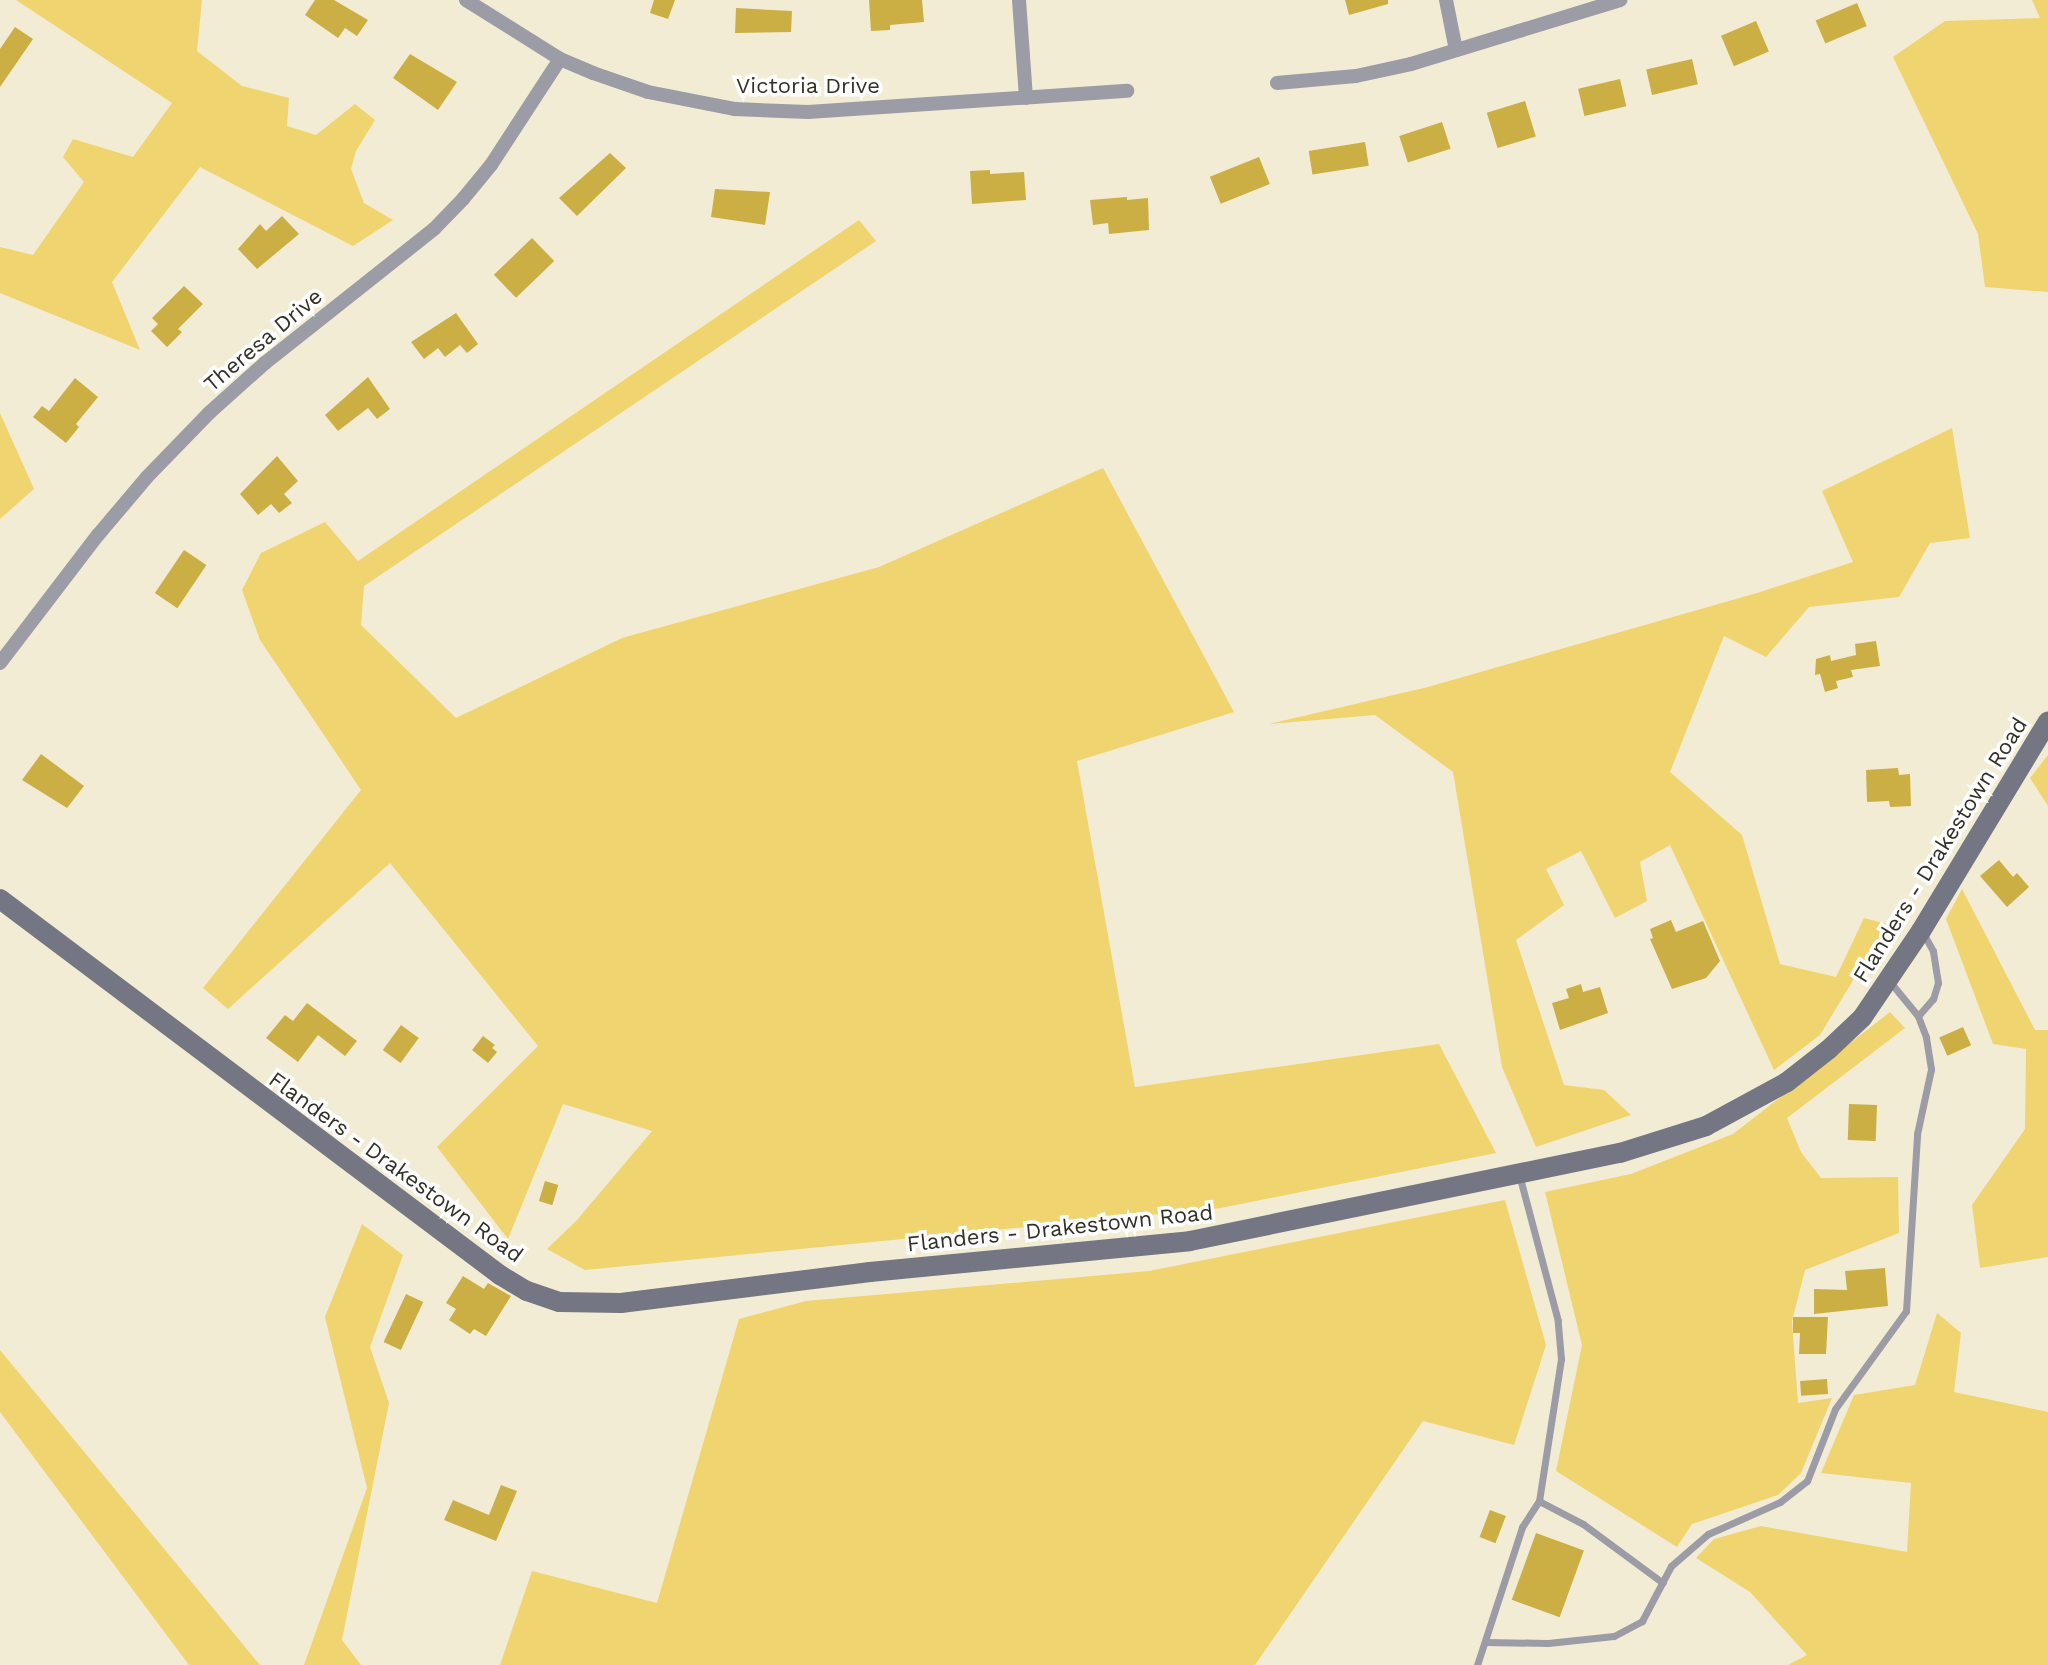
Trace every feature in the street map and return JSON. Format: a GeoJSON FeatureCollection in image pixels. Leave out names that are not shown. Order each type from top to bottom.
{"type":"FeatureCollection","features":[{"type":"Feature","properties":{"kind":"street","name":"Victoria Drive"},"geometry":{"type":"LineString","coordinates":[[466,0],[560,59],[648,92],[735,109],[808,112],[1127,91]]}},
{"type":"Feature","properties":{"kind":"street"},"geometry":{"type":"LineString","coordinates":[[1019,0],[1026,98]]}},
{"type":"Feature","properties":{"kind":"street"},"geometry":{"type":"LineString","coordinates":[[1446,0],[1456,50]]}},
{"type":"Feature","properties":{"kind":"street"},"geometry":{"type":"LineString","coordinates":[[1277,83],[1386,70],[1620,0]]}},
{"type":"Feature","properties":{"kind":"street","name":"Theresa Drive"},"geometry":{"type":"LineString","coordinates":[[0,663],[98,535],[147,477],[209,413],[265,363],[434,229],[463,199],[491,165],[560,59]]}},
{"type":"Feature","properties":{"kind":"street","name":"Flanders - Drakestown Road"},"geometry":{"type":"LineString","coordinates":[[0,899],[475,1258],[527,1291],[571,1304],[621,1303],[870,1272],[1190,1241],[1520,1175],[1667,1140],[1735,1111],[1787,1082],[1862,1018],[1921,931],[2048,721]]}},
{"type":"Feature","properties":{"kind":"lane"},"geometry":{"type":"LineString","coordinates":[[1918,1016],[1933,999],[1938,983],[1933,951],[1921,931]]}},
{"type":"Feature","properties":{"kind":"lane"},"geometry":{"type":"LineString","coordinates":[[1485,1642],[1548,1643],[1614,1636],[1642,1621],[1671,1566],[1708,1534],[1780,1502],[1807,1481],[1835,1409],[1906,1311],[1917,1134],[1931,1069],[1926,1037],[1918,1016],[1889,981]]}},
{"type":"Feature","properties":{"kind":"lane"},"geometry":{"type":"LineString","coordinates":[[1477,1665],[1522,1527],[1539,1501],[1559,1379],[1561,1340],[1520,1175]]}},
{"type":"Feature","properties":{"kind":"lane"},"geometry":{"type":"LineString","coordinates":[[1539,1501],[1583,1524],[1663,1583]]}},
{"type":"Feature","properties":{"kind":"shaded area"},"geometry":{"type":"Polygon","coordinates":[[[16,0],[202,0],[197,51],[242,86],[289,98],[287,126],[316,135],[355,104],[375,120],[356,151],[351,169],[364,203],[393,220],[353,246],[200,167],[112,282],[140,350],[0,293],[0,247],[33,255],[84,182],[63,157],[73,139],[133,157],[172,103],[16,0]]]}},
{"type":"Feature","properties":{"kind":"shaded area"},"geometry":{"type":"Polygon","coordinates":[[[2032,0],[2048,0],[2048,292],[1985,287],[1978,234],[1893,57],[1945,21],[2040,18],[2032,0]]]}},
{"type":"Feature","properties":{"kind":"shaded area"},"geometry":{"type":"Polygon","coordinates":[[[859,220],[876,241],[364,586],[361,625],[456,718],[622,638],[879,567],[1103,468],[1234,712],[1077,761],[1135,1087],[1439,1044],[1496,1153],[1221,1208],[585,1270],[547,1249],[577,1220],[652,1131],[563,1104],[508,1239],[437,1147],[538,1046],[390,863],[228,1009],[203,988],[361,790],[260,640],[242,590],[261,553],[325,522],[358,561],[859,220]]]}},
{"type":"Feature","properties":{"kind":"shaded area"},"geometry":{"type":"Polygon","coordinates":[[[0,413],[34,489],[0,519],[0,413]]]}},
{"type":"Feature","properties":{"kind":"shaded area"},"geometry":{"type":"Polygon","coordinates":[[[1952,428],[1970,538],[1930,543],[1899,597],[1809,607],[1766,657],[1724,636],[1670,772],[1742,835],[1780,964],[1836,977],[1864,918],[1887,924],[1820,1035],[1774,1070],[1670,845],[1640,862],[1647,901],[1615,918],[1581,851],[1546,869],[1564,905],[1516,940],[1564,1085],[1604,1090],[1631,1115],[1536,1147],[1502,1067],[1453,772],[1375,715],[1269,724],[1428,687],[1757,593],[1853,562],[1822,491],[1952,428]]]}},
{"type":"Feature","properties":{"kind":"shaded area"},"geometry":{"type":"Polygon","coordinates":[[[2048,755],[2048,806],[2030,778],[2048,755]]]}},
{"type":"Feature","properties":{"kind":"shaded area"},"geometry":{"type":"Polygon","coordinates":[[[1962,889],[2035,1030],[2048,1030],[2048,1257],[1980,1268],[1972,1205],[2025,1129],[2026,1049],[1993,1044],[1946,919],[1962,889]]]}},
{"type":"Feature","properties":{"kind":"shaded area"},"geometry":{"type":"Polygon","coordinates":[[[1890,1012],[1905,1028],[1787,1118],[1801,1152],[1821,1178],[1898,1177],[1899,1233],[1805,1270],[1792,1321],[1798,1403],[1832,1398],[1801,1473],[1778,1495],[1692,1524],[1677,1547],[1556,1471],[1582,1345],[1545,1192],[1631,1174],[1733,1134],[1890,1012]]]}},
{"type":"Feature","properties":{"kind":"shaded area"},"geometry":{"type":"Polygon","coordinates":[[[1505,1200],[1546,1345],[1514,1445],[1423,1421],[1255,1665],[500,1665],[532,1571],[657,1603],[739,1319],[806,1301],[1149,1271],[1505,1200]]]}},
{"type":"Feature","properties":{"kind":"shaded area"},"geometry":{"type":"Polygon","coordinates":[[[362,1224],[403,1255],[370,1347],[389,1403],[342,1640],[361,1665],[304,1665],[367,1488],[325,1317],[362,1224]]]}},
{"type":"Feature","properties":{"kind":"shaded area"},"geometry":{"type":"Polygon","coordinates":[[[1937,1313],[1961,1333],[1954,1392],[2048,1412],[2048,1665],[1788,1665],[1807,1655],[1750,1592],[1696,1558],[1714,1539],[1761,1526],[1907,1552],[1911,1483],[1821,1473],[1854,1395],[1915,1385],[1937,1313]]]}},
{"type":"Feature","properties":{"kind":"shaded area"},"geometry":{"type":"Polygon","coordinates":[[[0,1350],[260,1665],[189,1665],[0,1412],[0,1350]]]}},
{"type":"Feature","properties":{"kind":"building"},"geometry":{"type":"Polygon","coordinates":[[[315,0],[334,0],[368,20],[357,36],[345,28],[338,38],[305,15],[315,0]]]}},
{"type":"Feature","properties":{"kind":"building"},"geometry":{"type":"Polygon","coordinates":[[[654,0],[675,0],[668,19],[650,13],[654,0]]]}},
{"type":"Feature","properties":{"kind":"building"},"geometry":{"type":"Polygon","coordinates":[[[869,0],[922,0],[924,22],[890,25],[890,30],[871,31],[869,0]]]}},
{"type":"Feature","properties":{"kind":"building"},"geometry":{"type":"Polygon","coordinates":[[[1345,0],[1388,0],[1388,4],[1349,15],[1345,0]]]}},
{"type":"Feature","properties":{"kind":"building"},"geometry":{"type":"Polygon","coordinates":[[[1857,3],[1867,26],[1825,44],[1816,21],[1857,3]]]}},
{"type":"Feature","properties":{"kind":"building"},"geometry":{"type":"Polygon","coordinates":[[[736,8],[792,11],[791,32],[735,33],[736,8]]]}},
{"type":"Feature","properties":{"kind":"building"},"geometry":{"type":"Polygon","coordinates":[[[1756,21],[1769,51],[1734,66],[1721,36],[1756,21]]]}},
{"type":"Feature","properties":{"kind":"building"},"geometry":{"type":"Polygon","coordinates":[[[15,27],[33,39],[0,87],[0,49],[15,27]]]}},
{"type":"Feature","properties":{"kind":"building"},"geometry":{"type":"Polygon","coordinates":[[[410,54],[457,82],[438,110],[393,78],[410,54]]]}},
{"type":"Feature","properties":{"kind":"building"},"geometry":{"type":"Polygon","coordinates":[[[1692,59],[1698,84],[1652,95],[1646,70],[1692,59]]]}},
{"type":"Feature","properties":{"kind":"building"},"geometry":{"type":"Polygon","coordinates":[[[1620,79],[1626,106],[1584,116],[1578,89],[1620,79]]]}},
{"type":"Feature","properties":{"kind":"building"},"geometry":{"type":"Polygon","coordinates":[[[1525,101],[1536,136],[1498,148],[1487,113],[1525,101]]]}},
{"type":"Feature","properties":{"kind":"building"},"geometry":{"type":"Polygon","coordinates":[[[1442,122],[1451,149],[1408,163],[1399,136],[1442,122]]]}},
{"type":"Feature","properties":{"kind":"building"},"geometry":{"type":"Polygon","coordinates":[[[1365,142],[1369,166],[1312,175],[1309,151],[1365,142]]]}},
{"type":"Feature","properties":{"kind":"building"},"geometry":{"type":"Polygon","coordinates":[[[610,153],[626,168],[577,216],[559,198],[610,153]]]}},
{"type":"Feature","properties":{"kind":"building"},"geometry":{"type":"Polygon","coordinates":[[[1259,157],[1270,184],[1221,204],[1210,177],[1259,157]]]}},
{"type":"Feature","properties":{"kind":"building"},"geometry":{"type":"Polygon","coordinates":[[[990,170],[990,174],[1024,172],[1026,200],[972,204],[970,171],[990,170]]]}},
{"type":"Feature","properties":{"kind":"building"},"geometry":{"type":"Polygon","coordinates":[[[715,189],[770,192],[765,225],[711,217],[715,189]]]}},
{"type":"Feature","properties":{"kind":"building"},"geometry":{"type":"Polygon","coordinates":[[[1127,197],[1127,200],[1148,198],[1149,230],[1109,234],[1108,223],[1093,225],[1090,200],[1127,197]]]}},
{"type":"Feature","properties":{"kind":"building"},"geometry":{"type":"Polygon","coordinates":[[[282,216],[299,234],[257,269],[238,249],[260,224],[266,231],[282,216]]]}},
{"type":"Feature","properties":{"kind":"building"},"geometry":{"type":"Polygon","coordinates":[[[532,238],[554,261],[516,298],[494,275],[532,238]]]}},
{"type":"Feature","properties":{"kind":"building"},"geometry":{"type":"Polygon","coordinates":[[[184,286],[203,304],[178,329],[182,332],[167,347],[151,331],[158,324],[152,318],[184,286]]]}},
{"type":"Feature","properties":{"kind":"building"},"geometry":{"type":"Polygon","coordinates":[[[456,313],[478,344],[467,353],[460,345],[445,357],[438,348],[424,359],[411,342],[456,313]]]}},
{"type":"Feature","properties":{"kind":"building"},"geometry":{"type":"Polygon","coordinates":[[[368,377],[390,409],[377,419],[368,408],[338,431],[325,415],[368,377]]]}},
{"type":"Feature","properties":{"kind":"building"},"geometry":{"type":"Polygon","coordinates":[[[75,378],[98,397],[76,424],[79,427],[66,443],[33,417],[42,406],[49,411],[75,378]]]}},
{"type":"Feature","properties":{"kind":"building"},"geometry":{"type":"Polygon","coordinates":[[[277,456],[298,481],[284,494],[292,503],[279,513],[271,504],[258,515],[240,494],[277,456]]]}},
{"type":"Feature","properties":{"kind":"building"},"geometry":{"type":"Polygon","coordinates":[[[184,550],[206,565],[177,608],[155,593],[184,550]]]}},
{"type":"Feature","properties":{"kind":"building"},"geometry":{"type":"Polygon","coordinates":[[[1876,641],[1880,666],[1851,670],[1853,677],[1836,681],[1838,688],[1825,692],[1820,674],[1815,675],[1816,659],[1830,655],[1831,661],[1856,655],[1855,644],[1876,641]]]}},
{"type":"Feature","properties":{"kind":"building"},"geometry":{"type":"Polygon","coordinates":[[[41,754],[84,786],[67,808],[22,780],[41,754]]]}},
{"type":"Feature","properties":{"kind":"building"},"geometry":{"type":"Polygon","coordinates":[[[1898,768],[1899,775],[1910,774],[1911,806],[1890,807],[1889,801],[1867,802],[1866,770],[1898,768]]]}},
{"type":"Feature","properties":{"kind":"building"},"geometry":{"type":"Polygon","coordinates":[[[1999,860],[2013,877],[2017,873],[2029,887],[2007,907],[1980,876],[1999,860]]]}},
{"type":"Feature","properties":{"kind":"building"},"geometry":{"type":"Polygon","coordinates":[[[1671,920],[1676,932],[1703,921],[1720,961],[1706,978],[1672,989],[1650,939],[1653,938],[1650,929],[1671,920]]]}},
{"type":"Feature","properties":{"kind":"building"},"geometry":{"type":"Polygon","coordinates":[[[1581,984],[1583,992],[1600,987],[1608,1013],[1560,1030],[1552,1003],[1569,998],[1566,989],[1581,984]]]}},
{"type":"Feature","properties":{"kind":"building"},"geometry":{"type":"Polygon","coordinates":[[[307,1003],[357,1041],[345,1056],[318,1035],[298,1062],[266,1038],[285,1015],[293,1021],[307,1003]]]}},
{"type":"Feature","properties":{"kind":"building"},"geometry":{"type":"Polygon","coordinates":[[[401,1025],[419,1038],[401,1063],[383,1050],[401,1025]]]}},
{"type":"Feature","properties":{"kind":"building"},"geometry":{"type":"Polygon","coordinates":[[[1963,1027],[1971,1045],[1947,1056],[1939,1038],[1963,1027]]]}},
{"type":"Feature","properties":{"kind":"building"},"geometry":{"type":"Polygon","coordinates":[[[483,1036],[495,1045],[492,1048],[497,1052],[488,1063],[472,1050],[483,1036]]]}},
{"type":"Feature","properties":{"kind":"building"},"geometry":{"type":"Polygon","coordinates":[[[1849,1104],[1877,1105],[1876,1141],[1848,1140],[1849,1104]]]}},
{"type":"Feature","properties":{"kind":"building"},"geometry":{"type":"Polygon","coordinates":[[[545,1181],[558,1185],[552,1205],[539,1201],[545,1181]]]}},
{"type":"Feature","properties":{"kind":"building"},"geometry":{"type":"Polygon","coordinates":[[[1885,1268],[1888,1306],[1814,1314],[1814,1289],[1847,1290],[1845,1271],[1885,1268]]]}},
{"type":"Feature","properties":{"kind":"building"},"geometry":{"type":"Polygon","coordinates":[[[463,1276],[484,1289],[488,1283],[511,1296],[486,1336],[474,1329],[470,1334],[449,1320],[456,1309],[446,1303],[463,1276]]]}},
{"type":"Feature","properties":{"kind":"building"},"geometry":{"type":"Polygon","coordinates":[[[406,1294],[423,1302],[401,1350],[384,1342],[406,1294]]]}},
{"type":"Feature","properties":{"kind":"building"},"geometry":{"type":"Polygon","coordinates":[[[1793,1317],[1828,1317],[1826,1354],[1799,1354],[1800,1333],[1793,1333],[1793,1317]]]}},
{"type":"Feature","properties":{"kind":"building"},"geometry":{"type":"Polygon","coordinates":[[[1827,1379],[1828,1394],[1801,1396],[1800,1381],[1827,1379]]]}},
{"type":"Feature","properties":{"kind":"building"},"geometry":{"type":"Polygon","coordinates":[[[501,1485],[517,1491],[496,1541],[444,1520],[453,1500],[489,1515],[501,1485]]]}},
{"type":"Feature","properties":{"kind":"building"},"geometry":{"type":"Polygon","coordinates":[[[1490,1510],[1506,1516],[1495,1543],[1480,1537],[1490,1510]]]}},
{"type":"Feature","properties":{"kind":"building"},"geometry":{"type":"Polygon","coordinates":[[[1536,1533],[1584,1550],[1560,1617],[1512,1600],[1536,1533]]]}}]}
